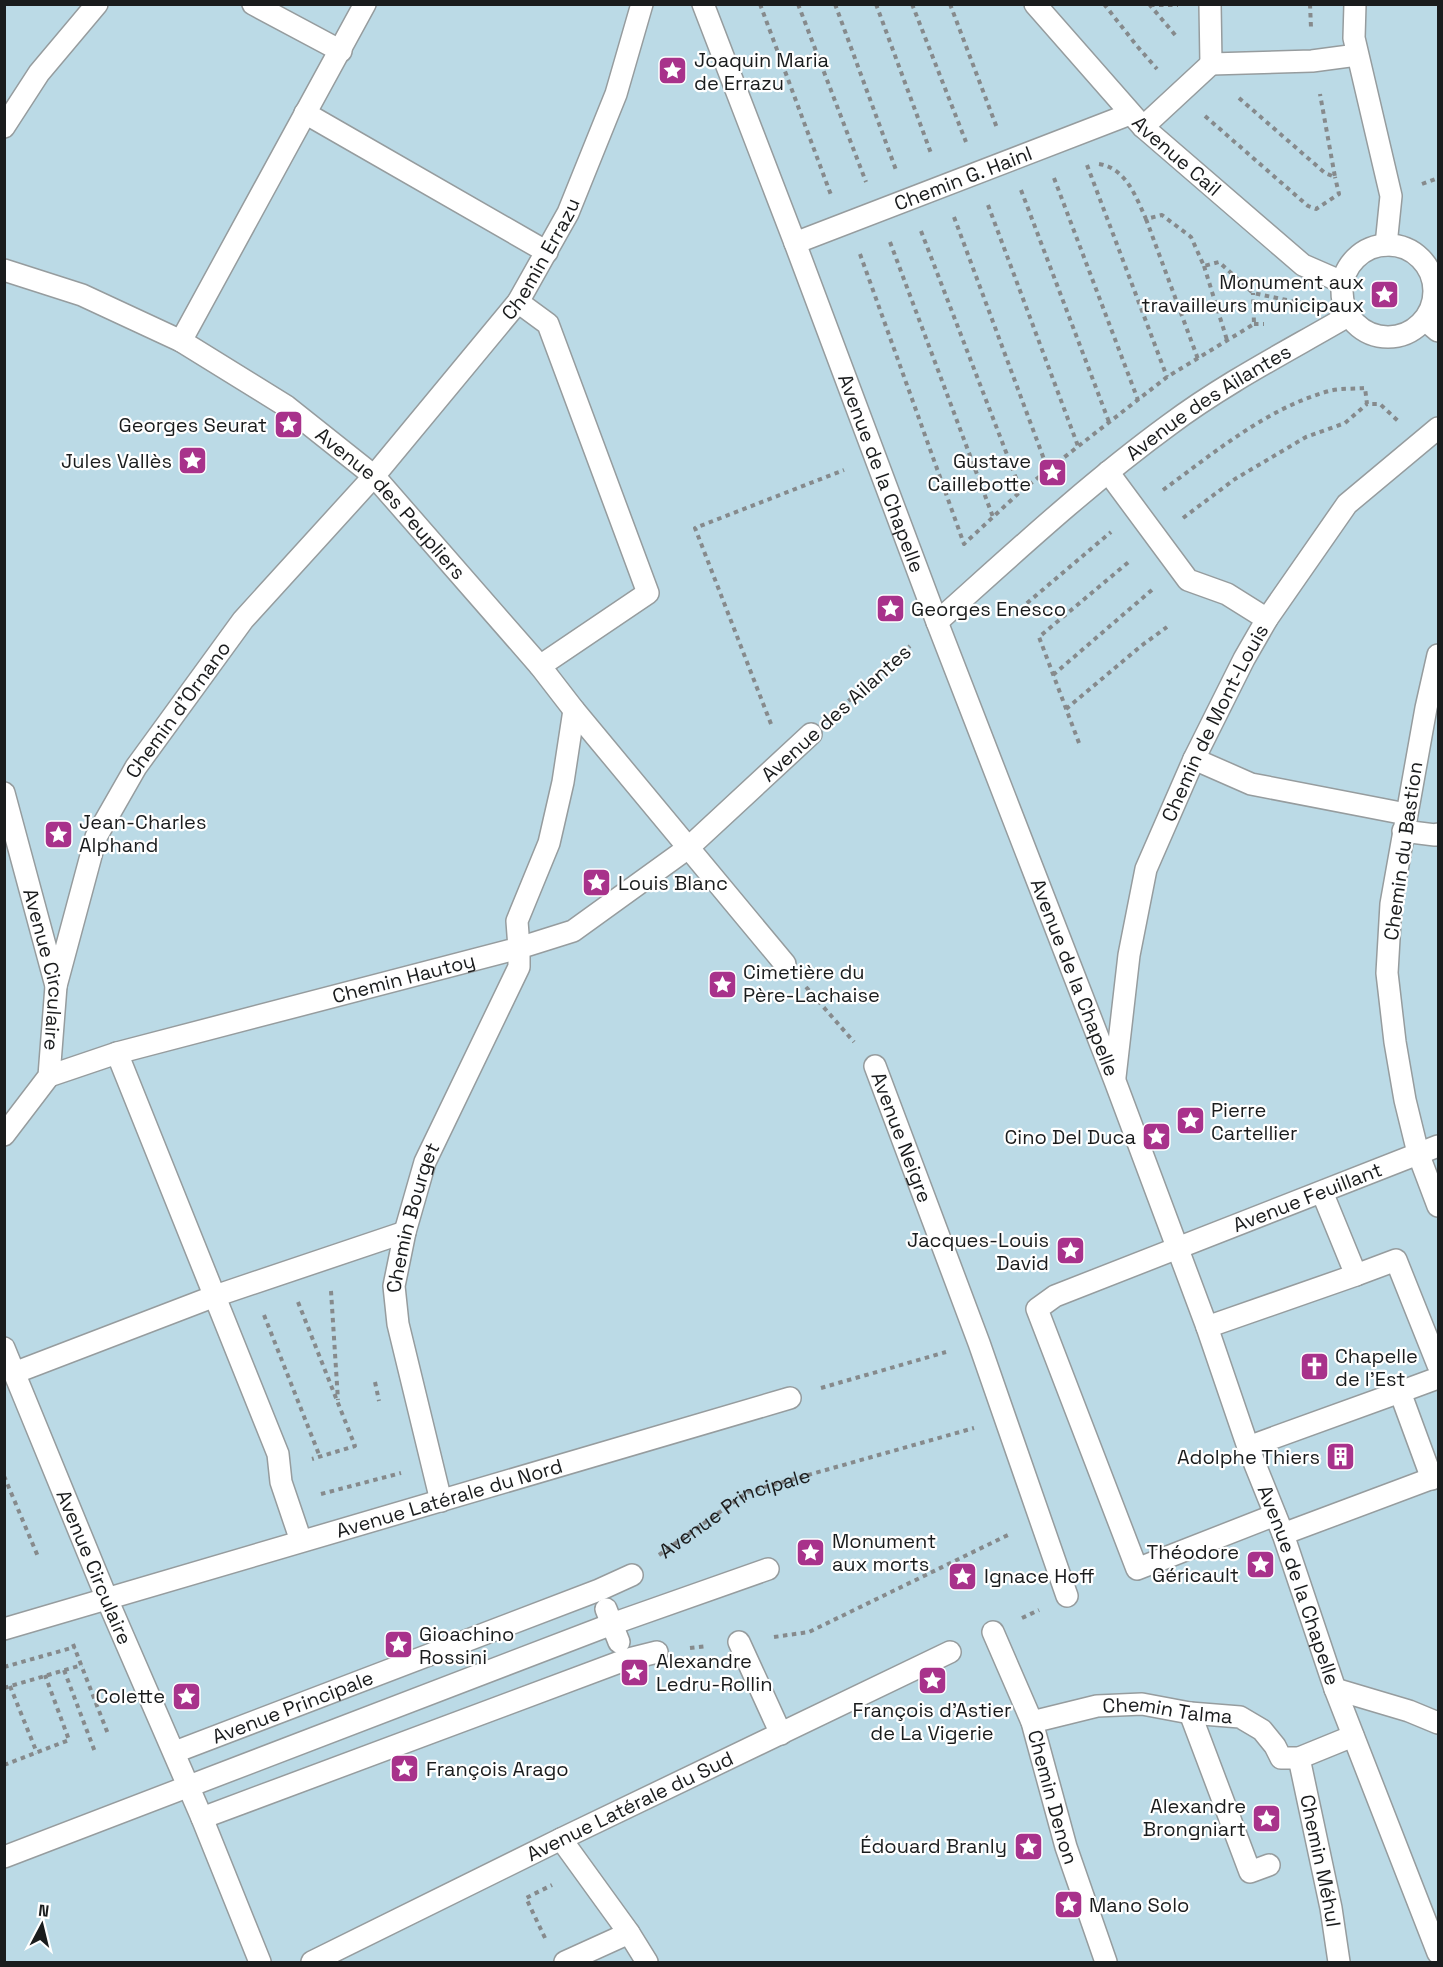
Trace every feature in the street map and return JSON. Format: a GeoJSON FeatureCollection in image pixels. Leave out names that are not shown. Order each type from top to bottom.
{"type":"FeatureCollection","features":[{"type":"Feature","properties":{"kind":"lane"},"geometry":{"type":"LineString","coordinates":[[4,127],[39,74],[97,4]]}},
{"type":"Feature","properties":{"kind":"lane"},"geometry":{"type":"LineString","coordinates":[[254,4],[341,51]]}},
{"type":"Feature","properties":{"kind":"lane"},"geometry":{"type":"LineString","coordinates":[[181,341],[365,4]]}},
{"type":"Feature","properties":{"kind":"lane","name":"Chemin Errazu"},"geometry":{"type":"LineString","coordinates":[[374,476],[518,302],[547,252],[568,213],[616,94],[642,4]]}},
{"type":"Feature","properties":{"kind":"lane","name":"Avenue de la Chapelle"},"geometry":{"type":"LineString","coordinates":[[703,4],[1207,1327],[1248,1447],[1279,1525],[1335,1689],[1438,1953]]}},
{"type":"Feature","properties":{"kind":"lane","name":"Avenue Cail"},"geometry":{"type":"LineString","coordinates":[[1035,4],[1136,120],[1303,265],[1342,282]]}},
{"type":"Feature","properties":{"kind":"lane"},"geometry":{"type":"LineString","coordinates":[[1208,66],[1210,4]]}},
{"type":"Feature","properties":{"kind":"lane"},"geometry":{"type":"LineString","coordinates":[[1354,4],[1354,38],[1391,196],[1386,245]]}},
{"type":"Feature","properties":{"kind":"lane"},"geometry":{"type":"LineString","coordinates":[[1136,120],[1179,93],[1208,66],[1312,61],[1358,55]]}},
{"type":"Feature","properties":{"kind":"lane"},"geometry":{"type":"LineString","coordinates":[[305,113],[547,252]]}},
{"type":"Feature","properties":{"kind":"lane","name":"Chemin G. Hainl"},"geometry":{"type":"LineString","coordinates":[[795,243],[1136,120]]}},
{"type":"Feature","properties":{"kind":"lane"},"geometry":{"type":"LineString","coordinates":[[1386,245],[1413,252],[1427,266],[1434,284],[1430,312],[1432,326],[1418,326],[1403,336],[1386,338],[1360,330],[1348,316],[1343,305],[1342,282],[1348,266],[1361,253],[1386,245]]}},
{"type":"Feature","properties":{"kind":"lane","name":"Avenue des Peupliers"},"geometry":{"type":"LineString","coordinates":[[4,270],[82,295],[181,341],[286,406],[374,476],[540,666],[688,848]]}},
{"type":"Feature","properties":{"kind":"lane"},"geometry":{"type":"LineString","coordinates":[[518,302],[548,324],[648,593],[540,666]]}},
{"type":"Feature","properties":{"kind":"lane","name":"Avenue des Ailantes"},"geometry":{"type":"LineString","coordinates":[[937,622],[1053,518],[1171,423],[1234,381],[1348,316]]}},
{"type":"Feature","properties":{"kind":"lane","name":"Chemin de Mont-Louis"},"geometry":{"type":"LineString","coordinates":[[1114,1081],[1129,955],[1146,869],[1194,759],[1244,659],[1267,619],[1347,504],[1438,428]]}},
{"type":"Feature","properties":{"kind":"lane"},"geometry":{"type":"LineString","coordinates":[[1108,472],[1188,580],[1227,594],[1267,619]]}},
{"type":"Feature","properties":{"kind":"lane","name":"Chemin d'Ornano"},"geometry":{"type":"LineString","coordinates":[[56,986],[96,837],[136,767],[243,620],[374,476]]}},
{"type":"Feature","properties":{"kind":"lane","name":"Chemin du Bastion"},"geometry":{"type":"LineString","coordinates":[[1438,655],[1426,708],[1391,904],[1387,973],[1405,1100],[1418,1153],[1438,1206]]}},
{"type":"Feature","properties":{"kind":"lane"},"geometry":{"type":"LineString","coordinates":[[519,948],[517,921],[549,843],[563,782],[574,710]]}},
{"type":"Feature","properties":{"kind":"lane","name":"Avenue des Ailantes"},"geometry":{"type":"LineString","coordinates":[[519,948],[573,931],[688,848],[811,734]]}},
{"type":"Feature","properties":{"kind":"lane"},"geometry":{"type":"LineString","coordinates":[[1194,759],[1251,784],[1405,822],[1435,835],[1438,834]]}},
{"type":"Feature","properties":{"kind":"lane","name":"Avenue Circulaire"},"geometry":{"type":"LineString","coordinates":[[4,792],[11,846],[56,986],[49,1076],[4,1135]]}},
{"type":"Feature","properties":{"kind":"lane"},"geometry":{"type":"LineString","coordinates":[[688,848],[785,963]]}},
{"type":"Feature","properties":{"kind":"lane","name":"Chemin Hautoy"},"geometry":{"type":"LineString","coordinates":[[49,1076],[117,1053],[519,948]]}},
{"type":"Feature","properties":{"kind":"lane","name":"Chemin Bourget"},"geometry":{"type":"LineString","coordinates":[[441,1501],[398,1324],[394,1286],[405,1232],[425,1162],[519,968],[519,948]]}},
{"type":"Feature","properties":{"kind":"lane"},"geometry":{"type":"LineString","coordinates":[[117,1053],[278,1454],[281,1482],[301,1540]]}},
{"type":"Feature","properties":{"kind":"lane","name":"Avenue Neigre"},"geometry":{"type":"LineString","coordinates":[[875,1066],[980,1343],[1067,1596]]}},
{"type":"Feature","properties":{"kind":"lane","name":"Avenue Feuillant"},"geometry":{"type":"LineString","coordinates":[[1176,1247],[1438,1146]]}},
{"type":"Feature","properties":{"kind":"lane"},"geometry":{"type":"LineString","coordinates":[[1322,1192],[1356,1275]]}},
{"type":"Feature","properties":{"kind":"lane"},"geometry":{"type":"LineString","coordinates":[[14,1373],[215,1296],[405,1232]]}},
{"type":"Feature","properties":{"kind":"lane"},"geometry":{"type":"LineString","coordinates":[[1176,1247],[1055,1296],[1037,1309],[1137,1569],[1435,1477],[1400,1392]]}},
{"type":"Feature","properties":{"kind":"lane"},"geometry":{"type":"LineString","coordinates":[[1207,1327],[1396,1260],[1438,1365]]}},
{"type":"Feature","properties":{"kind":"lane","name":"Avenue Circulaire"},"geometry":{"type":"LineString","coordinates":[[4,1348],[106,1599],[175,1752],[260,1962]]}},
{"type":"Feature","properties":{"kind":"lane"},"geometry":{"type":"LineString","coordinates":[[1248,1447],[1438,1378]]}},
{"type":"Feature","properties":{"kind":"lane","name":"Avenue Latérale du Nord"},"geometry":{"type":"LineString","coordinates":[[4,1629],[790,1398]]}},
{"type":"Feature","properties":{"kind":"lane","name":"Avenue Principale"},"geometry":{"type":"LineString","coordinates":[[4,1857],[612,1625],[768,1569]]}},
{"type":"Feature","properties":{"kind":"lane","name":"Avenue Principale"},"geometry":{"type":"LineString","coordinates":[[202,1818],[612,1625],[632,1575]]}},
{"type":"Feature","properties":{"kind":"lane","name":"Avenue Principale"},"geometry":{"type":"LineString","coordinates":[[175,1752],[612,1625],[657,1652]]}},
{"type":"Feature","properties":{"kind":"lane","name":"Chemin Denon"},"geometry":{"type":"LineString","coordinates":[[993,1632],[1032,1722],[1066,1847],[1106,1962]]}},
{"type":"Feature","properties":{"kind":"lane"},"geometry":{"type":"LineString","coordinates":[[739,1642],[781,1734]]}},
{"type":"Feature","properties":{"kind":"lane","name":"Avenue Latérale du Sud"},"geometry":{"type":"LineString","coordinates":[[312,1962],[561,1839],[950,1652]]}},
{"type":"Feature","properties":{"kind":"lane"},"geometry":{"type":"LineString","coordinates":[[1335,1689],[1409,1711],[1438,1723]]}},
{"type":"Feature","properties":{"kind":"lane","name":"Chemin Talma"},"geometry":{"type":"LineString","coordinates":[[1032,1722],[1097,1706],[1142,1704],[1190,1713],[1240,1717],[1262,1730],[1281,1758],[1299,1758]]}},
{"type":"Feature","properties":{"kind":"lane"},"geometry":{"type":"LineString","coordinates":[[1190,1713],[1250,1872],[1269,1865]]}},
{"type":"Feature","properties":{"kind":"lane"},"geometry":{"type":"LineString","coordinates":[[1299,1758],[1353,1736]]}},
{"type":"Feature","properties":{"kind":"lane","name":"Chemin Méhul"},"geometry":{"type":"LineString","coordinates":[[1299,1758],[1331,1908],[1339,1962]]}},
{"type":"Feature","properties":{"kind":"lane"},"geometry":{"type":"LineString","coordinates":[[561,1839],[629,1933],[647,1962]]}},
{"type":"Feature","properties":{"kind":"lane"},"geometry":{"type":"LineString","coordinates":[[566,1962],[629,1933]]}},
{"type":"Feature","properties":{"kind":"path"},"geometry":{"type":"LineString","coordinates":[[760,4],[833,199]]}},
{"type":"Feature","properties":{"kind":"path"},"geometry":{"type":"LineString","coordinates":[[798,4],[868,188]]}},
{"type":"Feature","properties":{"kind":"path"},"geometry":{"type":"LineString","coordinates":[[835,4],[898,176]]}},
{"type":"Feature","properties":{"kind":"path"},"geometry":{"type":"LineString","coordinates":[[876,4],[934,161]]}},
{"type":"Feature","properties":{"kind":"path"},"geometry":{"type":"LineString","coordinates":[[912,4],[968,149]]}},
{"type":"Feature","properties":{"kind":"path"},"geometry":{"type":"LineString","coordinates":[[950,4],[1001,137]]}},
{"type":"Feature","properties":{"kind":"path"},"geometry":{"type":"LineString","coordinates":[[1104,4],[1137,46],[1179,93],[1308,206],[1316,209],[1339,194],[1312,61]]}},
{"type":"Feature","properties":{"kind":"path"},"geometry":{"type":"LineString","coordinates":[[1149,4],[1208,66],[1325,173],[1335,177]]}},
{"type":"Feature","properties":{"kind":"path"},"geometry":{"type":"LineString","coordinates":[[1078,165],[1086,162],[1107,165],[1130,183],[1146,219],[1198,359]]}},
{"type":"Feature","properties":{"kind":"path"},"geometry":{"type":"LineString","coordinates":[[1086,162],[1167,377]]}},
{"type":"Feature","properties":{"kind":"path"},"geometry":{"type":"LineString","coordinates":[[1061,171],[1052,174],[1138,400]]}},
{"type":"Feature","properties":{"kind":"path"},"geometry":{"type":"LineString","coordinates":[[1413,187],[1438,178]]}},
{"type":"Feature","properties":{"kind":"path"},"geometry":{"type":"LineString","coordinates":[[1019,187],[1109,422]]}},
{"type":"Feature","properties":{"kind":"path"},"geometry":{"type":"LineString","coordinates":[[986,200],[1078,446]]}},
{"type":"Feature","properties":{"kind":"path"},"geometry":{"type":"LineString","coordinates":[[952,211],[1048,470]]}},
{"type":"Feature","properties":{"kind":"path"},"geometry":{"type":"LineString","coordinates":[[1146,219],[1162,215],[1191,237],[1204,266],[1227,340]]}},
{"type":"Feature","properties":{"kind":"path"},"geometry":{"type":"LineString","coordinates":[[919,225],[1021,491]]}},
{"type":"Feature","properties":{"kind":"path"},"geometry":{"type":"LineString","coordinates":[[887,236],[993,517]]}},
{"type":"Feature","properties":{"kind":"path"},"geometry":{"type":"LineString","coordinates":[[857,246],[964,544],[1021,491],[1167,377],[1254,324],[1253,293],[1220,262],[1204,266]]}},
{"type":"Feature","properties":{"kind":"path"},"geometry":{"type":"LineString","coordinates":[[1020,609],[1136,510],[1232,440],[1292,404],[1331,390],[1365,388],[1367,404],[1380,404],[1421,442]]}},
{"type":"Feature","properties":{"kind":"path"},"geometry":{"type":"LineString","coordinates":[[784,758],[695,528],[875,457]]}},
{"type":"Feature","properties":{"kind":"path"},"geometry":{"type":"LineString","coordinates":[[1053,675],[1179,567]]}},
{"type":"Feature","properties":{"kind":"path","name":"Avenue des Ailantes"},"geometry":{"type":"LineString","coordinates":[[811,734],[937,622]]}},
{"type":"Feature","properties":{"kind":"path"},"geometry":{"type":"LineString","coordinates":[[1066,709],[1167,627]]}},
{"type":"Feature","properties":{"kind":"path","name":"Avenue Neigre"},"geometry":{"type":"LineString","coordinates":[[785,963],[875,1066]]}},
{"type":"Feature","properties":{"kind":"path"},"geometry":{"type":"LineString","coordinates":[[331,1257],[331,1301],[338,1404]]}},
{"type":"Feature","properties":{"kind":"path"},"geometry":{"type":"LineString","coordinates":[[280,1469],[355,1446],[286,1272]]}},
{"type":"Feature","properties":{"kind":"path"},"geometry":{"type":"LineString","coordinates":[[252,1284],[320,1457]]}},
{"type":"Feature","properties":{"kind":"path"},"geometry":{"type":"LineString","coordinates":[[817,1389],[913,1361]]}},
{"type":"Feature","properties":{"kind":"path","name":"Avenue Principale"},"geometry":{"type":"LineString","coordinates":[[632,1575],[747,1492],[1006,1419]]}},
{"type":"Feature","properties":{"kind":"path"},"geometry":{"type":"LineString","coordinates":[[288,1503],[432,1465]]}},
{"type":"Feature","properties":{"kind":"path"},"geometry":{"type":"LineString","coordinates":[[4,1476],[39,1559]]}},
{"type":"Feature","properties":{"kind":"path"},"geometry":{"type":"LineString","coordinates":[[657,1652],[809,1632],[1041,1519]]}},
{"type":"Feature","properties":{"kind":"path"},"geometry":{"type":"LineString","coordinates":[[61,1612],[108,1734]]}},
{"type":"Feature","properties":{"kind":"path"},"geometry":{"type":"LineString","coordinates":[[4,1667],[75,1647]]}},
{"type":"Feature","properties":{"kind":"path"},"geometry":{"type":"LineString","coordinates":[[4,1688],[82,1665]]}},
{"type":"Feature","properties":{"kind":"path"},"geometry":{"type":"LineString","coordinates":[[64,1670],[95,1752]]}},
{"type":"Feature","properties":{"kind":"path"},"geometry":{"type":"LineString","coordinates":[[4,1765],[69,1740],[45,1675]]}},
{"type":"Feature","properties":{"kind":"path"},"geometry":{"type":"LineString","coordinates":[[10,1686],[37,1753]]}},
{"type":"Feature","properties":{"kind":"path"},"geometry":{"type":"LineString","coordinates":[[526,1898],[547,1941]]}},
{"type":"Feature","properties":{"kind":"shaded area","name":"Cimetière du Père-Lachaise"},"geometry":{"type":"Polygon","coordinates":[[[5,5],[1438,5],[1438,1962],[5,1962],[5,5]]]}},
{"type":"Feature","properties":{"kind":"place","name":"Joaquin Maria de Errazu"},"geometry":{"type":"Point","coordinates":[673,71]}},
{"type":"Feature","properties":{"kind":"place","name":"Monument aux travailleurs municipaux"},"geometry":{"type":"Point","coordinates":[1385,294]}},
{"type":"Feature","properties":{"kind":"place","name":"Georges Seurat"},"geometry":{"type":"Point","coordinates":[288,425]}},
{"type":"Feature","properties":{"kind":"place","name":"Jules Vallès"},"geometry":{"type":"Point","coordinates":[193,461]}},
{"type":"Feature","properties":{"kind":"place","name":"Gustave Caillebotte"},"geometry":{"type":"Point","coordinates":[1052,473]}},
{"type":"Feature","properties":{"kind":"place","name":"Georges Enesco"},"geometry":{"type":"Point","coordinates":[890,609]}},
{"type":"Feature","properties":{"kind":"place","name":"Jean-Charles Alphand"},"geometry":{"type":"Point","coordinates":[58,834]}},
{"type":"Feature","properties":{"kind":"place","name":"Louis Blanc"},"geometry":{"type":"Point","coordinates":[597,883]}},
{"type":"Feature","properties":{"kind":"place","name":"Cimetière du Père-Lachaise"},"geometry":{"type":"Point","coordinates":[722,984]}},
{"type":"Feature","properties":{"kind":"place","name":"Pierre Cartellier"},"geometry":{"type":"Point","coordinates":[1190,1121]}},
{"type":"Feature","properties":{"kind":"place","name":"Cino Del Duca"},"geometry":{"type":"Point","coordinates":[1157,1137]}},
{"type":"Feature","properties":{"kind":"place","name":"Jacques-Louis David"},"geometry":{"type":"Point","coordinates":[1070,1251]}},
{"type":"Feature","properties":{"kind":"place","name":"Chapelle de l'Est"},"geometry":{"type":"Point","coordinates":[1314,1367]}},
{"type":"Feature","properties":{"kind":"place","name":"Adolphe Thiers"},"geometry":{"type":"Point","coordinates":[1341,1457]}},
{"type":"Feature","properties":{"kind":"place","name":"Monument aux morts"},"geometry":{"type":"Point","coordinates":[811,1553]}},
{"type":"Feature","properties":{"kind":"place","name":"Théodore Géricault"},"geometry":{"type":"Point","coordinates":[1260,1564]}},
{"type":"Feature","properties":{"kind":"place","name":"Ignace Hoff"},"geometry":{"type":"Point","coordinates":[963,1576]}},
{"type":"Feature","properties":{"kind":"place","name":"Gioachino Rossini"},"geometry":{"type":"Point","coordinates":[398,1645]}},
{"type":"Feature","properties":{"kind":"place","name":"Alexandre Ledru-Rollin"},"geometry":{"type":"Point","coordinates":[635,1673]}},
{"type":"Feature","properties":{"kind":"place","name":"François d'Astier de La Vigerie"},"geometry":{"type":"Point","coordinates":[932,1680]}},
{"type":"Feature","properties":{"kind":"place","name":"Colette"},"geometry":{"type":"Point","coordinates":[186,1696]}},
{"type":"Feature","properties":{"kind":"place","name":"François Arago"},"geometry":{"type":"Point","coordinates":[405,1769]}},
{"type":"Feature","properties":{"kind":"place","name":"Alexandre Brongniart"},"geometry":{"type":"Point","coordinates":[1267,1818]}},
{"type":"Feature","properties":{"kind":"place","name":"Édouard Branly"},"geometry":{"type":"Point","coordinates":[1028,1846]}},
{"type":"Feature","properties":{"kind":"place","name":"Mano Solo"},"geometry":{"type":"Point","coordinates":[1068,1905]}}]}
